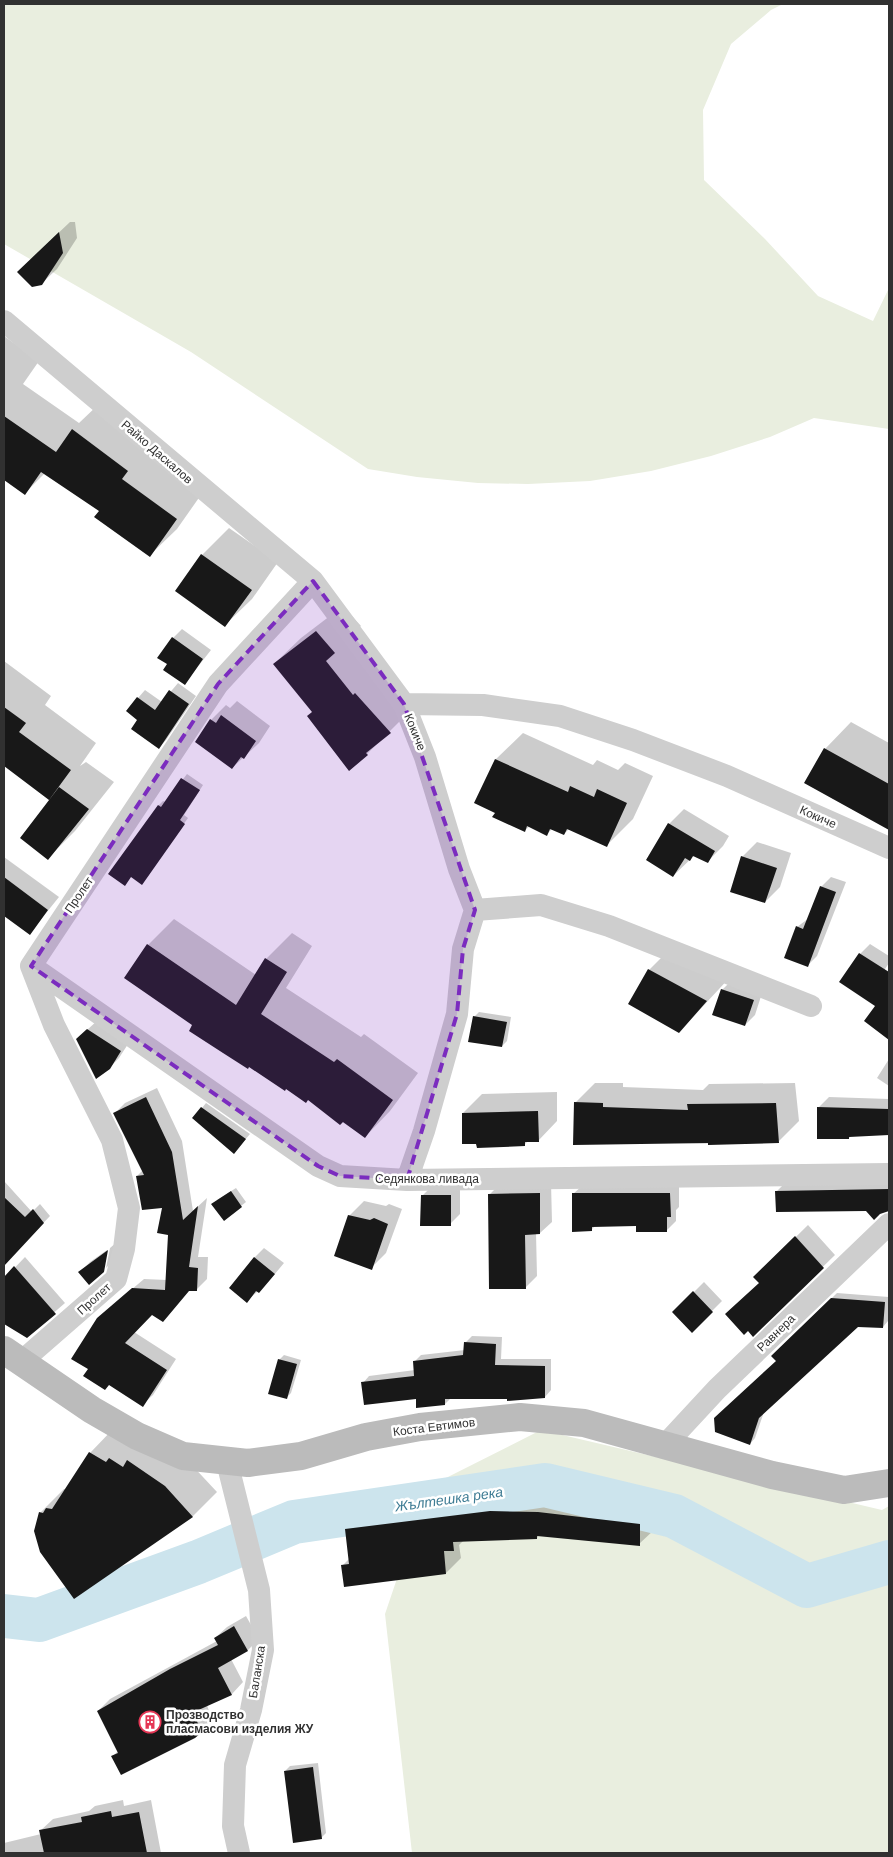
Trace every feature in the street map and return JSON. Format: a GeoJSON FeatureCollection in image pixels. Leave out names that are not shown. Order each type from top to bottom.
{"type":"FeatureCollection","features":[{"type":"Feature","properties":{"kind":"main road","name":"Коста Евтимов"},"geometry":{"type":"LineString","coordinates":[[13,1356],[92,1410],[137,1436],[183,1456],[248,1463],[302,1456],[366,1437],[420,1427],[520,1418],[584,1423],[772,1474],[844,1490],[889,1483]]}},
{"type":"Feature","properties":{"kind":"street","name":"Райко Даскалов"},"geometry":{"type":"LineString","coordinates":[[4,321],[313,581]]}},
{"type":"Feature","properties":{"kind":"street"},"geometry":{"type":"LineString","coordinates":[[313,581],[404,704]]}},
{"type":"Feature","properties":{"kind":"street","name":"Пролет"},"geometry":{"type":"LineString","coordinates":[[13,1356],[116,1279],[124,1248],[129,1208],[112,1140],[54,1025],[31,966],[218,684],[313,581]]}},
{"type":"Feature","properties":{"kind":"street","name":"Кокиче"},"geometry":{"type":"LineString","coordinates":[[475,910],[459,868],[425,757],[404,704],[483,705],[560,716],[633,740],[727,776],[889,848]]}},
{"type":"Feature","properties":{"kind":"street"},"geometry":{"type":"LineString","coordinates":[[406,1180],[424,1131],[457,1014],[463,949],[475,910],[541,904],[609,926],[811,1006]]}},
{"type":"Feature","properties":{"kind":"street","name":"Седянкова ливада"},"geometry":{"type":"LineString","coordinates":[[31,966],[318,1166],[340,1176],[358,1179],[406,1180],[889,1174]]}},
{"type":"Feature","properties":{"kind":"street","name":"Равнера"},"geometry":{"type":"LineString","coordinates":[[666,1444],[717,1389],[889,1224]]}},
{"type":"Feature","properties":{"kind":"street","name":"Баланска"},"geometry":{"type":"LineString","coordinates":[[227,1462],[259,1590],[263,1650],[251,1710],[236,1765],[233,1826],[240,1853]]}},
{"type":"Feature","properties":{"kind":"highlighted area"},"geometry":{"type":"Polygon","coordinates":[[[313,581],[404,704],[475,910],[463,949],[457,1014],[407,1180],[340,1176],[318,1166],[31,966],[218,684],[313,581]]]}},
{"type":"Feature","properties":{"kind":"shaded area"},"geometry":{"type":"Polygon","coordinates":[[[4,4],[783,4],[771,10],[731,44],[703,110],[704,180],[765,239],[818,296],[873,321],[889,288],[889,429],[814,418],[770,437],[711,456],[651,471],[590,481],[528,484],[478,483],[417,477],[368,469],[191,352],[4,244],[4,4]]]}},
{"type":"Feature","properties":{"kind":"shaded area"},"geometry":{"type":"Polygon","coordinates":[[[541,1430],[882,1510],[889,1506],[889,1853],[412,1853],[385,1614],[428,1487],[541,1430]]]}},
{"type":"Feature","properties":{"kind":"building"},"geometry":{"type":"Polygon","coordinates":[[[59,232],[63,253],[42,285],[32,287],[17,272],[59,232]]]}},
{"type":"Feature","properties":{"kind":"building"},"geometry":{"type":"Polygon","coordinates":[[[4,416],[56,452],[72,429],[128,471],[122,479],[177,519],[150,557],[94,517],[99,511],[41,472],[25,495],[4,480],[4,416]]]}},
{"type":"Feature","properties":{"kind":"building"},"geometry":{"type":"Polygon","coordinates":[[[201,554],[252,590],[225,627],[175,591],[201,554]]]}},
{"type":"Feature","properties":{"kind":"building"},"geometry":{"type":"Polygon","coordinates":[[[316,631],[335,653],[326,661],[353,695],[355,693],[391,733],[366,753],[368,755],[349,771],[307,716],[312,712],[273,664],[316,631]]]}},
{"type":"Feature","properties":{"kind":"building"},"geometry":{"type":"Polygon","coordinates":[[[172,637],[203,659],[185,685],[163,670],[167,664],[157,658],[172,637]]]}},
{"type":"Feature","properties":{"kind":"building"},"geometry":{"type":"Polygon","coordinates":[[[169,690],[189,704],[159,749],[131,729],[137,720],[126,711],[137,697],[155,710],[169,690]]]}},
{"type":"Feature","properties":{"kind":"building"},"geometry":{"type":"Polygon","coordinates":[[[4,707],[26,723],[19,732],[71,770],[49,800],[4,766],[4,707]]]}},
{"type":"Feature","properties":{"kind":"building"},"geometry":{"type":"Polygon","coordinates":[[[221,715],[256,741],[244,759],[241,757],[232,769],[195,742],[210,719],[216,723],[221,715]]]}},
{"type":"Feature","properties":{"kind":"building"},"geometry":{"type":"Polygon","coordinates":[[[824,748],[889,784],[889,830],[804,783],[824,748]]]}},
{"type":"Feature","properties":{"kind":"building"},"geometry":{"type":"Polygon","coordinates":[[[495,759],[568,792],[570,786],[594,797],[597,789],[627,803],[607,847],[567,829],[564,835],[550,829],[547,836],[527,826],[525,832],[492,817],[495,813],[474,803],[495,759]]]}},
{"type":"Feature","properties":{"kind":"building"},"geometry":{"type":"Polygon","coordinates":[[[181,778],[200,790],[180,820],[185,824],[142,885],[131,877],[125,886],[108,874],[158,805],[161,807],[181,778]]]}},
{"type":"Feature","properties":{"kind":"building"},"geometry":{"type":"Polygon","coordinates":[[[59,787],[89,809],[48,860],[20,838],[59,787]]]}},
{"type":"Feature","properties":{"kind":"building"},"geometry":{"type":"Polygon","coordinates":[[[668,823],[715,851],[708,863],[693,856],[690,861],[685,858],[673,877],[646,860],[668,823]]]}},
{"type":"Feature","properties":{"kind":"building"},"geometry":{"type":"Polygon","coordinates":[[[741,856],[777,868],[765,903],[730,892],[741,856]]]}},
{"type":"Feature","properties":{"kind":"building"},"geometry":{"type":"Polygon","coordinates":[[[4,877],[48,910],[30,935],[4,916],[4,877]]]}},
{"type":"Feature","properties":{"kind":"building"},"geometry":{"type":"Polygon","coordinates":[[[820,886],[836,892],[808,967],[784,958],[796,926],[803,929],[820,886]]]}},
{"type":"Feature","properties":{"kind":"building"},"geometry":{"type":"Polygon","coordinates":[[[147,944],[236,1005],[265,958],[287,972],[261,1014],[334,1062],[337,1059],[393,1100],[365,1138],[343,1122],[340,1125],[308,1100],[306,1103],[286,1089],[285,1091],[189,1031],[192,1025],[124,978],[147,944]]]}},
{"type":"Feature","properties":{"kind":"building"},"geometry":{"type":"Polygon","coordinates":[[[859,953],[889,972],[889,1040],[864,1021],[875,1006],[839,982],[859,953]]]}},
{"type":"Feature","properties":{"kind":"building"},"geometry":{"type":"Polygon","coordinates":[[[648,969],[707,1001],[679,1033],[628,1004],[648,969]]]}},
{"type":"Feature","properties":{"kind":"building"},"geometry":{"type":"Polygon","coordinates":[[[721,989],[754,1000],[745,1026],[712,1015],[721,989]]]}},
{"type":"Feature","properties":{"kind":"building"},"geometry":{"type":"Polygon","coordinates":[[[473,1016],[507,1022],[502,1047],[468,1042],[473,1016]]]}},
{"type":"Feature","properties":{"kind":"building"},"geometry":{"type":"Polygon","coordinates":[[[87,1029],[121,1051],[110,1069],[96,1079],[76,1039],[87,1029]]]}},
{"type":"Feature","properties":{"kind":"building"},"geometry":{"type":"Polygon","coordinates":[[[146,1097],[172,1152],[183,1220],[198,1206],[189,1267],[198,1268],[197,1291],[189,1291],[163,1322],[152,1315],[125,1343],[167,1370],[143,1407],[109,1385],[105,1390],[83,1376],[88,1369],[71,1359],[97,1318],[132,1288],[165,1290],[168,1235],[157,1233],[162,1208],[142,1210],[136,1176],[144,1175],[113,1113],[146,1097]]]}},
{"type":"Feature","properties":{"kind":"building"},"geometry":{"type":"Polygon","coordinates":[[[574,1102],[603,1103],[603,1107],[688,1110],[687,1104],[776,1103],[779,1143],[573,1145],[574,1102]]]}},
{"type":"Feature","properties":{"kind":"building"},"geometry":{"type":"Polygon","coordinates":[[[201,1107],[246,1139],[234,1154],[192,1118],[201,1107]]]}},
{"type":"Feature","properties":{"kind":"building"},"geometry":{"type":"Polygon","coordinates":[[[817,1107],[889,1109],[889,1135],[849,1137],[849,1139],[817,1139],[817,1107]]]}},
{"type":"Feature","properties":{"kind":"building"},"geometry":{"type":"Polygon","coordinates":[[[538,1111],[539,1142],[525,1142],[525,1146],[477,1148],[476,1144],[462,1144],[462,1113],[538,1111]]]}},
{"type":"Feature","properties":{"kind":"building"},"geometry":{"type":"Polygon","coordinates":[[[889,1189],[889,1211],[880,1214],[874,1220],[866,1211],[776,1212],[775,1191],[889,1189]]]}},
{"type":"Feature","properties":{"kind":"building"},"geometry":{"type":"Polygon","coordinates":[[[231,1191],[242,1207],[224,1221],[211,1204],[231,1191]]]}},
{"type":"Feature","properties":{"kind":"building"},"geometry":{"type":"Polygon","coordinates":[[[540,1193],[540,1234],[525,1235],[526,1289],[489,1289],[488,1194],[540,1193]]]}},
{"type":"Feature","properties":{"kind":"building"},"geometry":{"type":"Polygon","coordinates":[[[572,1193],[670,1193],[671,1217],[667,1217],[667,1232],[636,1232],[636,1226],[592,1227],[592,1231],[572,1232],[572,1193]]]}},
{"type":"Feature","properties":{"kind":"building"},"geometry":{"type":"Polygon","coordinates":[[[421,1195],[451,1195],[451,1226],[420,1226],[421,1195]]]}},
{"type":"Feature","properties":{"kind":"building"},"geometry":{"type":"Polygon","coordinates":[[[4,1197],[25,1217],[33,1209],[44,1223],[4,1266],[4,1197]]]}},
{"type":"Feature","properties":{"kind":"building"},"geometry":{"type":"Polygon","coordinates":[[[348,1215],[370,1220],[374,1218],[388,1224],[372,1270],[334,1256],[348,1215]]]}},
{"type":"Feature","properties":{"kind":"building"},"geometry":{"type":"Polygon","coordinates":[[[795,1236],[824,1268],[753,1337],[748,1331],[744,1335],[725,1314],[759,1283],[753,1277],[795,1236]]]}},
{"type":"Feature","properties":{"kind":"building"},"geometry":{"type":"Polygon","coordinates":[[[108,1250],[104,1272],[89,1285],[78,1272],[108,1250]]]}},
{"type":"Feature","properties":{"kind":"building"},"geometry":{"type":"Polygon","coordinates":[[[254,1257],[275,1274],[259,1293],[256,1291],[247,1303],[229,1288],[254,1257]]]}},
{"type":"Feature","properties":{"kind":"building"},"geometry":{"type":"Polygon","coordinates":[[[14,1266],[56,1314],[27,1338],[4,1324],[4,1277],[14,1266]]]}},
{"type":"Feature","properties":{"kind":"building"},"geometry":{"type":"Polygon","coordinates":[[[693,1291],[713,1312],[692,1333],[672,1312],[693,1291]]]}},
{"type":"Feature","properties":{"kind":"building"},"geometry":{"type":"Polygon","coordinates":[[[831,1298],[885,1302],[883,1328],[858,1327],[759,1418],[750,1445],[715,1432],[714,1418],[776,1361],[771,1356],[831,1298]]]}},
{"type":"Feature","properties":{"kind":"building"},"geometry":{"type":"Polygon","coordinates":[[[464,1342],[496,1344],[495,1365],[545,1366],[545,1398],[507,1401],[507,1399],[445,1399],[445,1405],[416,1408],[416,1399],[364,1405],[361,1382],[414,1376],[413,1361],[463,1355],[464,1342]]]}},
{"type":"Feature","properties":{"kind":"building"},"geometry":{"type":"Polygon","coordinates":[[[278,1359],[297,1364],[287,1399],[268,1394],[278,1359]]]}},
{"type":"Feature","properties":{"kind":"building"},"geometry":{"type":"Polygon","coordinates":[[[89,1452],[106,1462],[109,1458],[123,1467],[127,1460],[165,1486],[193,1517],[74,1599],[40,1552],[34,1531],[39,1512],[43,1513],[46,1508],[52,1509],[89,1452]]]}},
{"type":"Feature","properties":{"kind":"building"},"geometry":{"type":"Polygon","coordinates":[[[490,1511],[538,1512],[640,1524],[640,1546],[537,1536],[537,1539],[453,1542],[454,1551],[444,1551],[446,1574],[344,1587],[341,1565],[349,1564],[345,1529],[490,1511]]]}},
{"type":"Feature","properties":{"kind":"building","name":"Прозводство пласмасови изделия ЖУ"},"geometry":{"type":"Polygon","coordinates":[[[234,1626],[248,1651],[218,1668],[232,1695],[194,1712],[201,1733],[195,1738],[121,1775],[111,1756],[118,1753],[97,1711],[170,1669],[218,1645],[214,1638],[234,1626]]]}},
{"type":"Feature","properties":{"kind":"building"},"geometry":{"type":"Polygon","coordinates":[[[313,1767],[322,1839],[293,1843],[284,1771],[313,1767]]]}},
{"type":"Feature","properties":{"kind":"building"},"geometry":{"type":"Polygon","coordinates":[[[111,1811],[112,1817],[139,1812],[147,1853],[44,1853],[39,1830],[82,1822],[81,1817],[111,1811]]]}},
{"type":"Feature","properties":{"kind":"waterway","name":"Жълтешка река"},"geometry":{"type":"LineString","coordinates":[[4,1616],[39,1620],[198,1562],[294,1522],[545,1485],[674,1516],[807,1586],[889,1562]]}},
{"type":"Feature","properties":{"kind":"place","name":"Прозводство пласмасови изделия ЖУ"},"geometry":{"type":"Point","coordinates":[150,1722]}}]}
